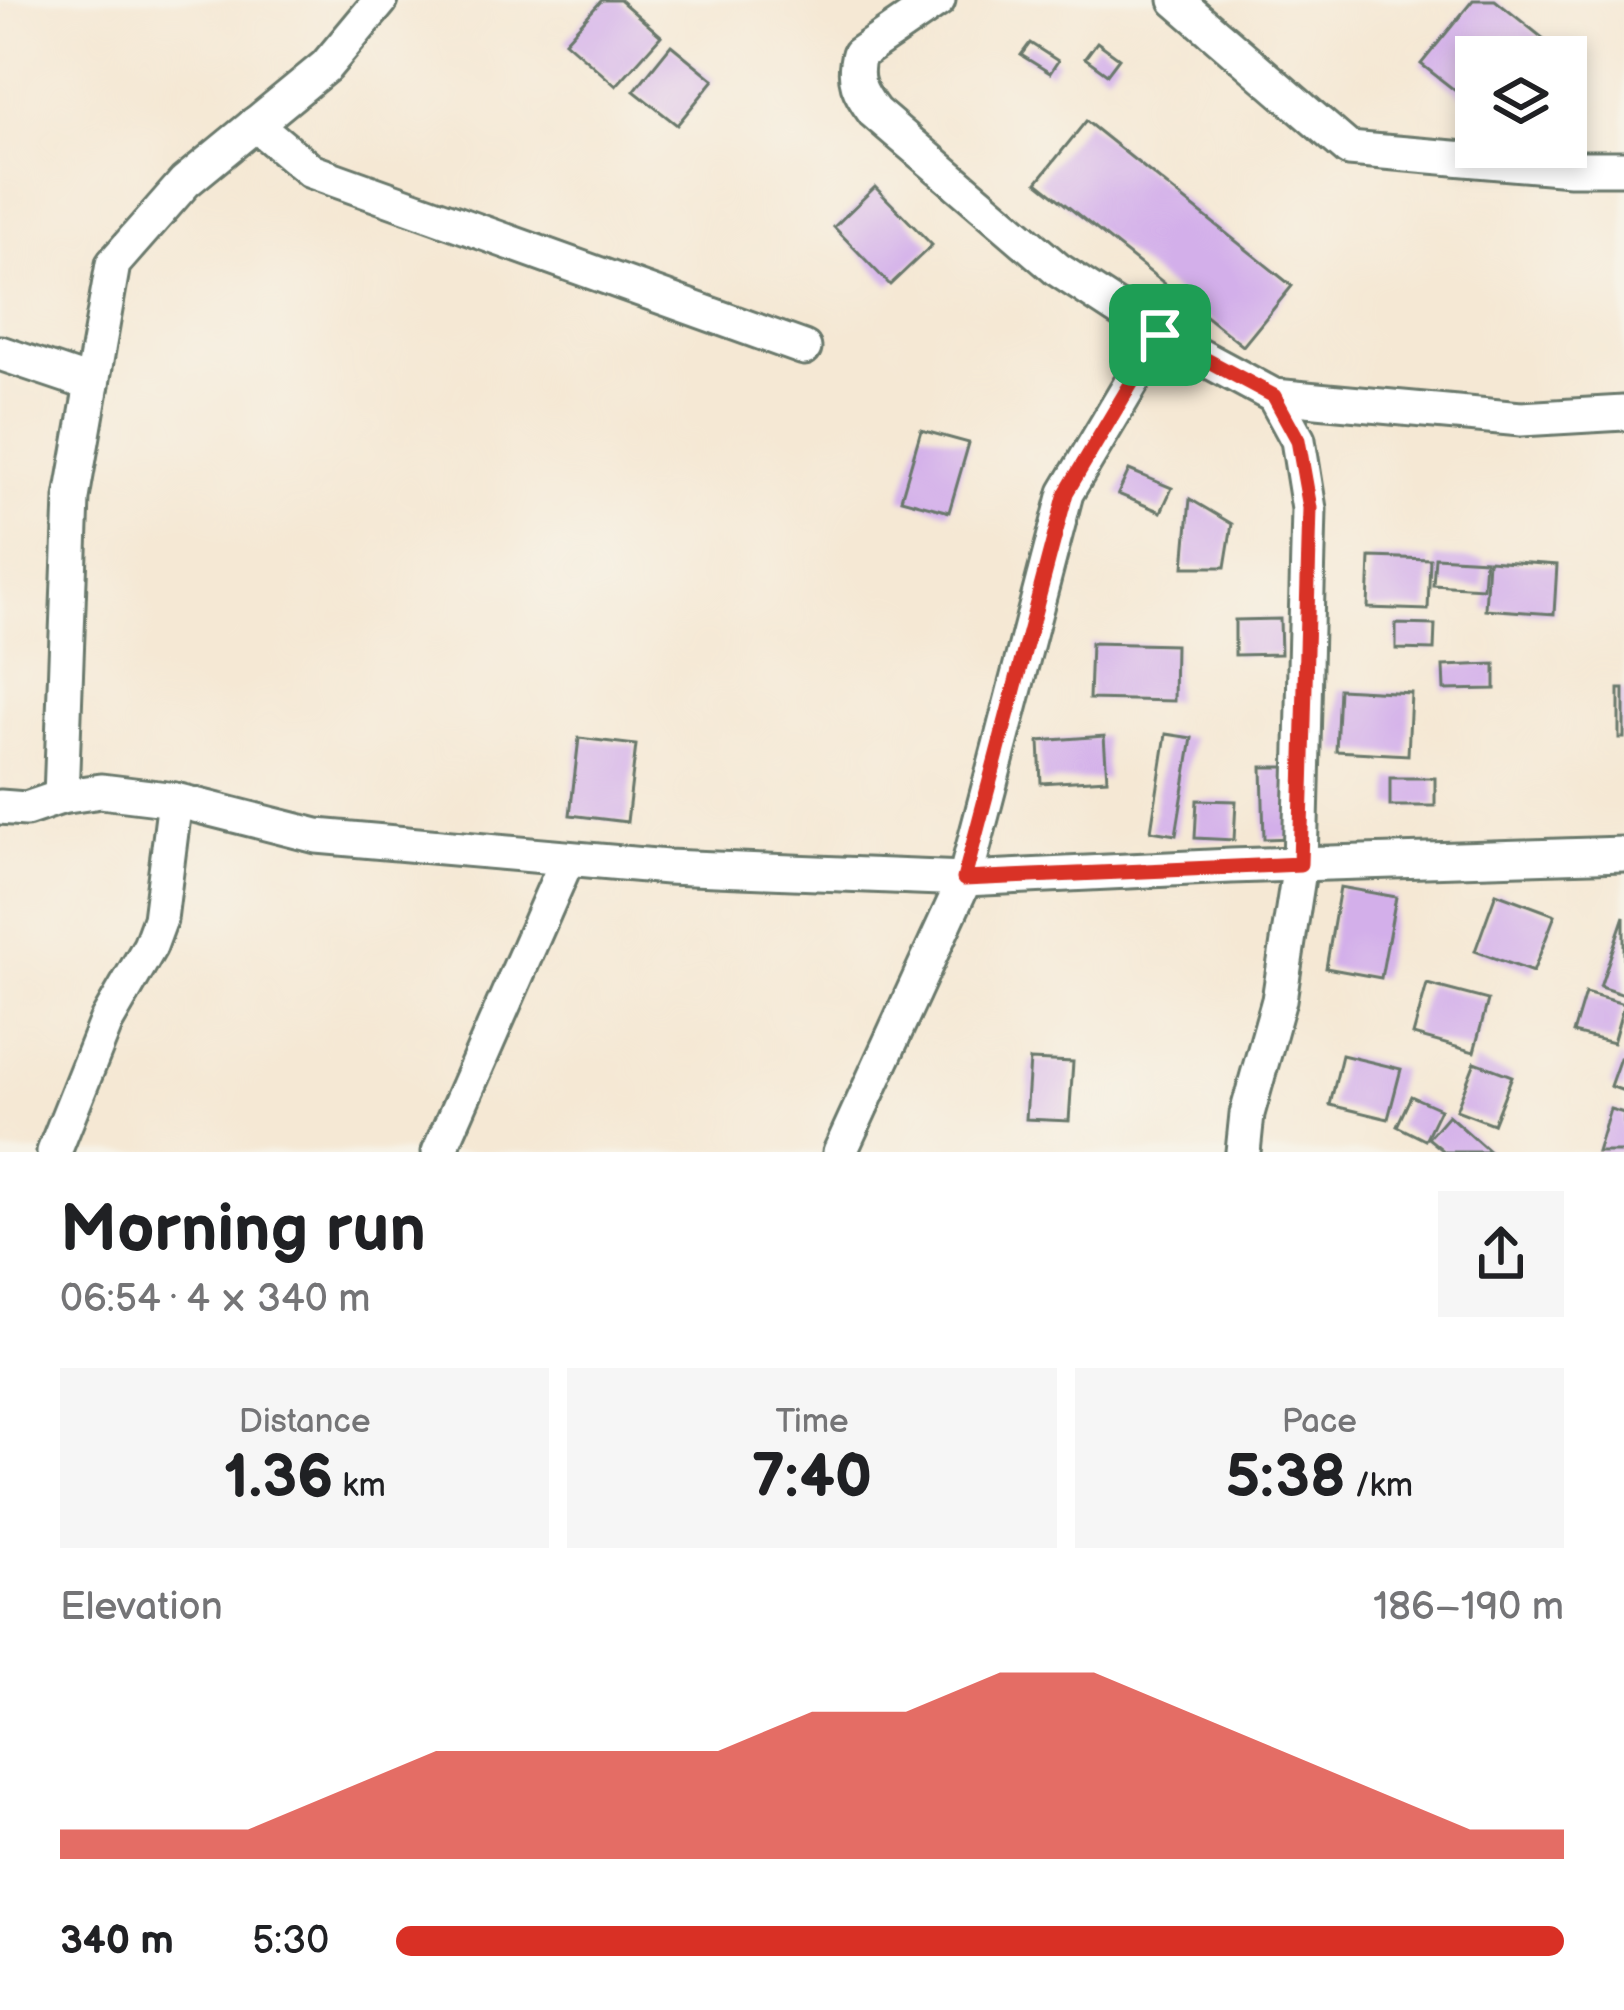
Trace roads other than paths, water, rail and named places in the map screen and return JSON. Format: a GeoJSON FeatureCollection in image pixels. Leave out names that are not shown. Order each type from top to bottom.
{"type":"FeatureCollection","features":[{"type":"Feature","properties":{"kind":"street"},"geometry":{"type":"LineString","coordinates":[[62,797],[72,498],[113,264],[185,182],[326,66],[381,0]]}},
{"type":"Feature","properties":{"kind":"street"},"geometry":{"type":"LineString","coordinates":[[938,0],[859,54],[854,74],[860,94],[874,112],[1057,269],[1160,335],[1274,396],[1521,419],[1624,413]]}},
{"type":"Feature","properties":{"kind":"street"},"geometry":{"type":"LineString","coordinates":[[1176,0],[1349,148],[1570,168],[1624,168]]}},
{"type":"Feature","properties":{"kind":"street"},"geometry":{"type":"LineString","coordinates":[[255,124],[311,171],[804,348]]}},
{"type":"Feature","properties":{"kind":"street"},"geometry":{"type":"LineString","coordinates":[[840,1152],[964,879],[1066,493],[1160,335]]}},
{"type":"Feature","properties":{"kind":"street"},"geometry":{"type":"LineString","coordinates":[[0,353],[92,384]]}},
{"type":"Feature","properties":{"kind":"street"},"geometry":{"type":"LineString","coordinates":[[1243,1152],[1247,1114],[1279,1000],[1300,864],[1310,508],[1298,440],[1274,396]]}},
{"type":"Feature","properties":{"kind":"street"},"geometry":{"type":"LineString","coordinates":[[0,807],[26,809],[101,791],[175,800],[317,836],[737,872],[964,879],[1624,854]]}},
{"type":"Feature","properties":{"kind":"street"},"geometry":{"type":"LineString","coordinates":[[54,1152],[106,1022],[150,946],[160,919],[175,800]]}},
{"type":"Feature","properties":{"kind":"street"},"geometry":{"type":"LineString","coordinates":[[439,1152],[568,860]]}}]}
